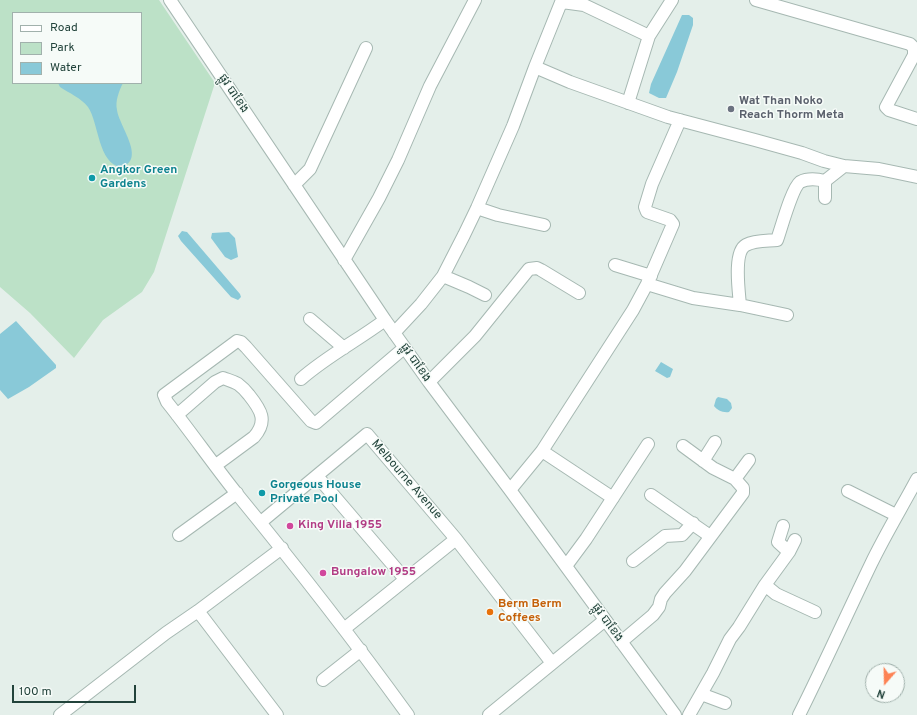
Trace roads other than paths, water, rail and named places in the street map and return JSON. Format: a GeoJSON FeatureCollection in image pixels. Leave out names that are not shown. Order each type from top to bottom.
{"type":"FeatureCollection","features":[{"type":"Feature","properties":{"kind":"street","name":"ផ្លូវ បាខែង"},"geometry":{"type":"LineString","coordinates":[[170,0],[404,348],[566,566],[674,715]]}},
{"type":"Feature","properties":{"kind":"street"},"geometry":{"type":"LineString","coordinates":[[344,260],[379,198],[398,160],[430,86],[476,0]]}},
{"type":"Feature","properties":{"kind":"street"},"geometry":{"type":"LineString","coordinates":[[628,103],[649,36],[672,0]]}},
{"type":"Feature","properties":{"kind":"street"},"geometry":{"type":"LineString","coordinates":[[756,0],[913,45],[914,55],[886,107],[889,110],[917,119]]}},
{"type":"Feature","properties":{"kind":"street"},"geometry":{"type":"LineString","coordinates":[[394,333],[421,304],[443,276],[477,208],[513,126],[562,1],[586,3],[649,36]]}},
{"type":"Feature","properties":{"kind":"street"},"geometry":{"type":"LineString","coordinates":[[294,185],[310,169],[366,48]]}},
{"type":"Feature","properties":{"kind":"street"},"geometry":{"type":"LineString","coordinates":[[535,67],[570,82],[680,120],[844,166],[879,169],[917,177]]}},
{"type":"Feature","properties":{"kind":"street"},"geometry":{"type":"LineString","coordinates":[[510,490],[542,451],[633,310],[649,280],[673,224],[670,220],[647,212],[645,207],[652,184],[680,120]]}},
{"type":"Feature","properties":{"kind":"street"},"geometry":{"type":"LineString","coordinates":[[740,305],[738,271],[739,255],[744,245],[754,242],[777,240],[794,192],[798,185],[803,181],[813,179],[825,181],[844,166]]}},
{"type":"Feature","properties":{"kind":"street"},"geometry":{"type":"LineString","coordinates":[[825,181],[825,198]]}},
{"type":"Feature","properties":{"kind":"street"},"geometry":{"type":"LineString","coordinates":[[477,208],[498,215],[544,225]]}},
{"type":"Feature","properties":{"kind":"street"},"geometry":{"type":"LineString","coordinates":[[615,265],[693,298],[740,305],[788,315]]}},
{"type":"Feature","properties":{"kind":"street"},"geometry":{"type":"LineString","coordinates":[[429,382],[475,336],[529,269],[537,268],[580,293]]}},
{"type":"Feature","properties":{"kind":"street"},"geometry":{"type":"LineString","coordinates":[[443,276],[485,295]]}},
{"type":"Feature","properties":{"kind":"street"},"geometry":{"type":"LineString","coordinates":[[310,319],[344,348]]}},
{"type":"Feature","properties":{"kind":"street"},"geometry":{"type":"LineString","coordinates":[[301,379],[324,360],[363,336],[385,320]]}},
{"type":"Feature","properties":{"kind":"street"},"geometry":{"type":"LineString","coordinates":[[404,348],[318,422],[314,423],[304,414],[246,347],[241,342],[237,341],[164,395],[167,402],[237,493],[282,548],[361,650],[408,715]]}},
{"type":"Feature","properties":{"kind":"street"},"geometry":{"type":"LineString","coordinates":[[177,415],[215,382],[223,378],[238,384],[256,404],[260,411],[262,421],[259,432],[216,465]]}},
{"type":"Feature","properties":{"kind":"street","name":"Melbourne Avenue"},"geometry":{"type":"LineString","coordinates":[[261,522],[367,434],[456,539],[552,663]]}},
{"type":"Feature","properties":{"kind":"street"},"geometry":{"type":"LineString","coordinates":[[704,461],[715,442]]}},
{"type":"Feature","properties":{"kind":"street"},"geometry":{"type":"LineString","coordinates":[[566,566],[586,539],[648,444]]}},
{"type":"Feature","properties":{"kind":"street"},"geometry":{"type":"LineString","coordinates":[[621,642],[653,615],[659,607],[661,599],[665,593],[685,571],[743,492],[743,488],[735,479],[713,468],[683,446]]}},
{"type":"Feature","properties":{"kind":"street"},"geometry":{"type":"LineString","coordinates":[[542,451],[613,498]]}},
{"type":"Feature","properties":{"kind":"street"},"geometry":{"type":"LineString","coordinates":[[735,479],[749,460]]}},
{"type":"Feature","properties":{"kind":"street"},"geometry":{"type":"LineString","coordinates":[[317,476],[405,579]]}},
{"type":"Feature","properties":{"kind":"street"},"geometry":{"type":"LineString","coordinates":[[799,715],[830,653],[871,564],[896,515],[916,483]]}},
{"type":"Feature","properties":{"kind":"street"},"geometry":{"type":"LineString","coordinates":[[848,491],[896,515]]}},
{"type":"Feature","properties":{"kind":"street"},"geometry":{"type":"LineString","coordinates":[[179,535],[237,493]]}},
{"type":"Feature","properties":{"kind":"street"},"geometry":{"type":"LineString","coordinates":[[651,495],[710,536]]}},
{"type":"Feature","properties":{"kind":"street"},"geometry":{"type":"LineString","coordinates":[[633,561],[665,536],[682,535],[693,523]]}},
{"type":"Feature","properties":{"kind":"street"},"geometry":{"type":"LineString","coordinates":[[783,526],[778,542],[789,552]]}},
{"type":"Feature","properties":{"kind":"street"},"geometry":{"type":"LineString","coordinates":[[344,629],[456,539]]}},
{"type":"Feature","properties":{"kind":"street"},"geometry":{"type":"LineString","coordinates":[[689,715],[714,673],[730,639],[765,585],[789,552],[795,540]]}},
{"type":"Feature","properties":{"kind":"street"},"geometry":{"type":"LineString","coordinates":[[60,715],[166,633],[282,548]]}},
{"type":"Feature","properties":{"kind":"street"},"geometry":{"type":"LineString","coordinates":[[765,585],[776,594],[815,612]]}},
{"type":"Feature","properties":{"kind":"street"},"geometry":{"type":"LineString","coordinates":[[198,611],[277,715]]}},
{"type":"Feature","properties":{"kind":"street"},"geometry":{"type":"LineString","coordinates":[[489,715],[605,620]]}},
{"type":"Feature","properties":{"kind":"street"},"geometry":{"type":"LineString","coordinates":[[323,680],[361,650]]}},
{"type":"Feature","properties":{"kind":"street"},"geometry":{"type":"LineString","coordinates":[[701,694],[725,703]]}},
{"type":"Feature","properties":{"kind":"water"},"geometry":{"type":"Polygon","coordinates":[[[682,15],[689,15],[693,18],[693,25],[677,72],[666,98],[659,98],[649,93],[651,84],[682,15]]]}},
{"type":"Feature","properties":{"kind":"water"},"geometry":{"type":"Polygon","coordinates":[[[58,84],[122,84],[118,96],[117,107],[119,117],[132,150],[132,157],[128,163],[121,167],[113,164],[108,159],[103,151],[92,114],[88,107],[78,98],[60,87],[58,84]]]}},
{"type":"Feature","properties":{"kind":"water"},"geometry":{"type":"Polygon","coordinates":[[[182,231],[187,232],[240,294],[241,297],[238,300],[231,297],[181,241],[178,236],[182,231]]]}},
{"type":"Feature","properties":{"kind":"water"},"geometry":{"type":"Polygon","coordinates":[[[229,232],[235,238],[238,257],[231,260],[225,257],[211,238],[212,233],[229,232]]]}},
{"type":"Feature","properties":{"kind":"water"},"geometry":{"type":"Polygon","coordinates":[[[16,321],[56,365],[56,368],[29,387],[8,399],[0,390],[0,334],[16,321]]]}},
{"type":"Feature","properties":{"kind":"water"},"geometry":{"type":"Polygon","coordinates":[[[661,362],[673,369],[670,377],[667,378],[655,371],[661,362]]]}},
{"type":"Feature","properties":{"kind":"water"},"geometry":{"type":"Polygon","coordinates":[[[718,397],[727,399],[731,403],[732,408],[729,412],[720,411],[714,406],[718,397]]]}},
{"type":"Feature","properties":{"kind":"place","name":"Wat Than Noko Reach Thorm Meta"},"geometry":{"type":"Point","coordinates":[731,109]}},
{"type":"Feature","properties":{"kind":"place","name":"Angkor Green Gardens"},"geometry":{"type":"Point","coordinates":[92,178]}},
{"type":"Feature","properties":{"kind":"place","name":"Gorgeous House Private Pool"},"geometry":{"type":"Point","coordinates":[262,493]}},
{"type":"Feature","properties":{"kind":"place","name":"King Villa 1955"},"geometry":{"type":"Point","coordinates":[290,526]}},
{"type":"Feature","properties":{"kind":"place","name":"Bungalow 1955"},"geometry":{"type":"Point","coordinates":[323,573]}},
{"type":"Feature","properties":{"kind":"place","name":"Berm Berm Coffees"},"geometry":{"type":"Point","coordinates":[490,612]}}]}
